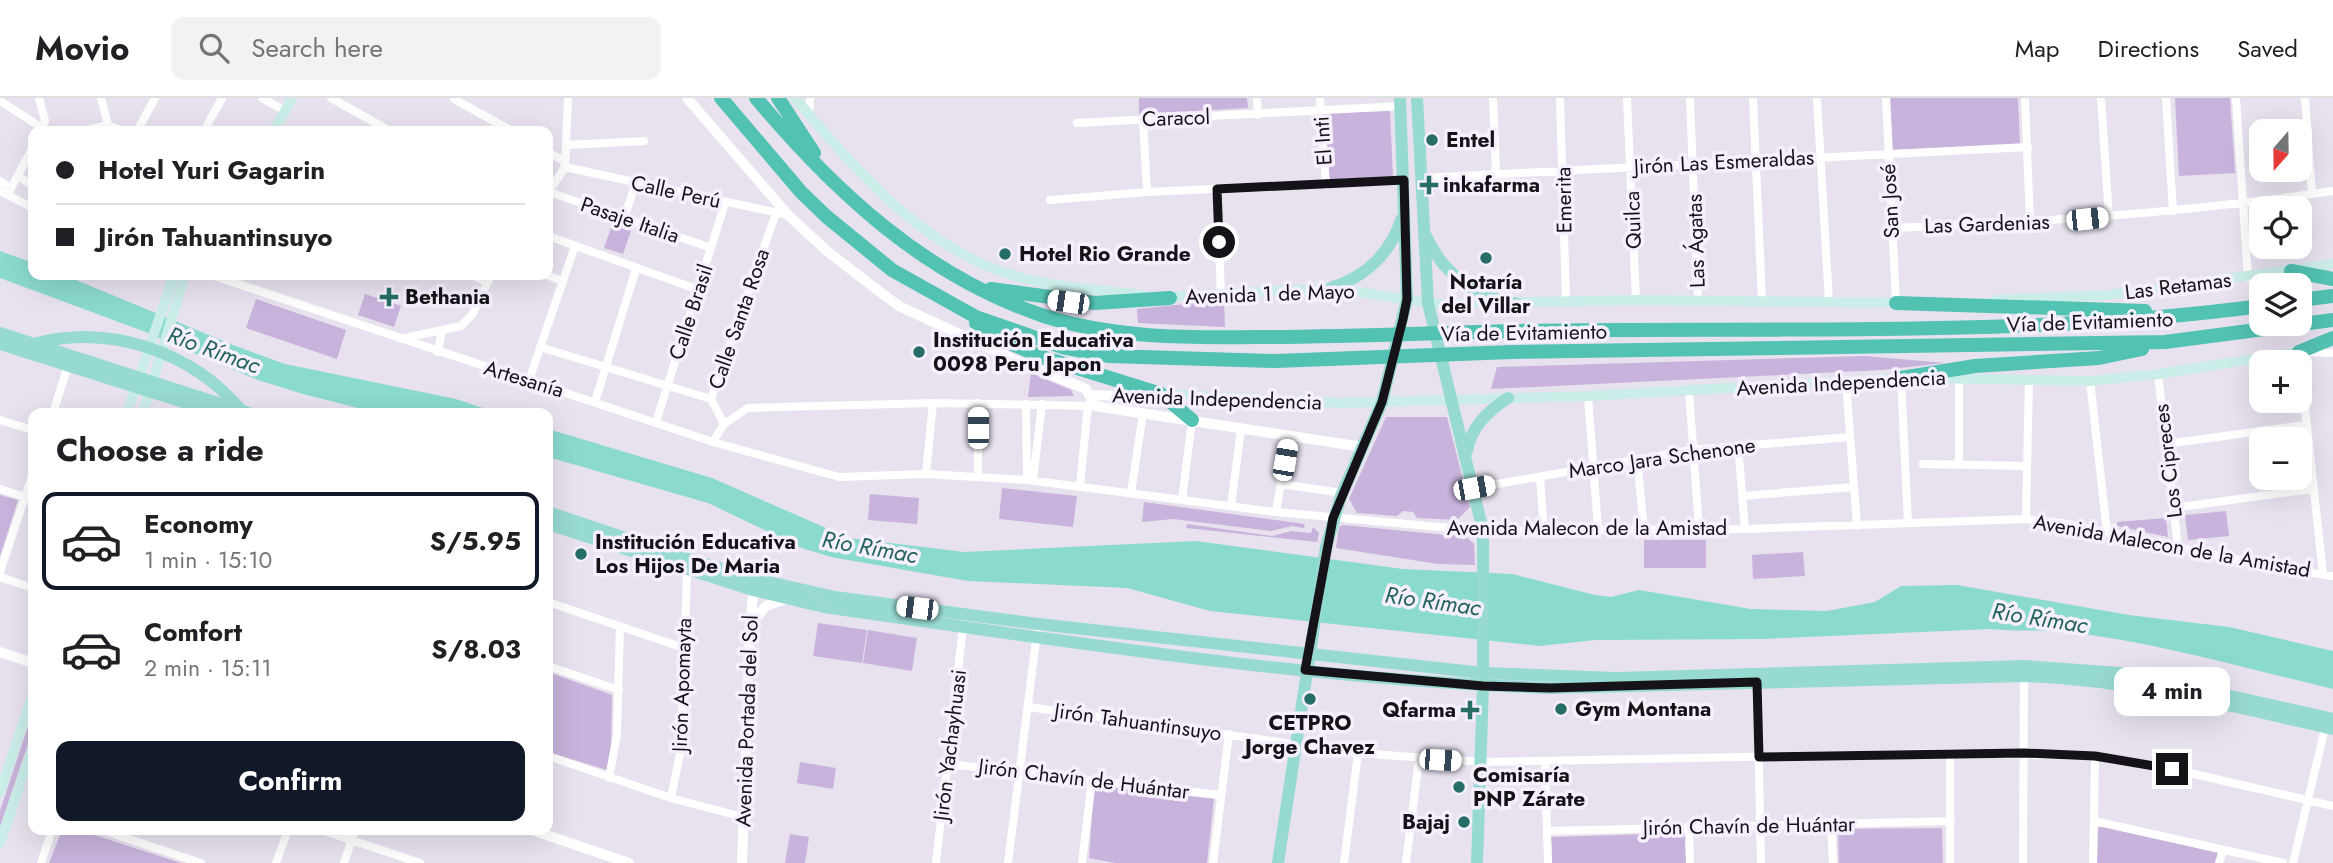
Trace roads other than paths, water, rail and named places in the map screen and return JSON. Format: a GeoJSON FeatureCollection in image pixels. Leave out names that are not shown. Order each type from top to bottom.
{"type":"FeatureCollection","features":[{"type":"Feature","properties":{"kind":"highway","name":"Vía de Evitamiento"},"geometry":{"type":"LineString","coordinates":[[720,98],[827,217],[892,270],[958,310],[1021,335],[1109,356],[1203,360],[1342,359],[1512,352],[2165,342],[2333,320]]}},
{"type":"Feature","properties":{"kind":"highway","name":"Vía de Evitamiento"},"geometry":{"type":"LineString","coordinates":[[756,98],[831,181],[911,249],[976,287],[1043,316],[1111,332],[1193,337],[1340,337],[1511,331],[1956,327],[2084,323],[2249,308]]}},
{"type":"Feature","properties":{"kind":"highway"},"geometry":{"type":"LineString","coordinates":[[778,98],[831,181]]}},
{"type":"Feature","properties":{"kind":"highway"},"geometry":{"type":"LineString","coordinates":[[2291,271],[2333,279]]}},
{"type":"Feature","properties":{"kind":"highway"},"geometry":{"type":"LineString","coordinates":[[976,287],[1095,303],[1170,298]]}},
{"type":"Feature","properties":{"kind":"highway"},"geometry":{"type":"LineString","coordinates":[[2312,299],[2333,296]]}},
{"type":"Feature","properties":{"kind":"highway"},"geometry":{"type":"LineString","coordinates":[[1896,303],[2085,307],[2192,315]]}},
{"type":"Feature","properties":{"kind":"highway"},"geometry":{"type":"LineString","coordinates":[[958,310],[994,336],[1020,348],[1084,372],[1161,394],[1192,420]]}},
{"type":"Feature","properties":{"kind":"highway"},"geometry":{"type":"LineString","coordinates":[[2304,350],[2333,338]]}},
{"type":"Feature","properties":{"kind":"highway"},"geometry":{"type":"LineString","coordinates":[[1901,379],[1975,366],[2099,358],[2165,342]]}},
{"type":"Feature","properties":{"kind":"main road"},"geometry":{"type":"LineString","coordinates":[[277,126],[292,98]]}},
{"type":"Feature","properties":{"kind":"main road","name":"Avenida 1 de Mayo"},"geometry":{"type":"LineString","coordinates":[[795,98],[873,187],[948,244],[987,266],[1029,279],[1072,287],[1170,298],[1331,288],[1428,303],[1517,304],[1636,300],[1896,303]]}},
{"type":"Feature","properties":{"kind":"main road"},"geometry":{"type":"LineString","coordinates":[[1417,98],[1428,303],[1483,531],[1483,673],[1477,863]]}},
{"type":"Feature","properties":{"kind":"main road"},"geometry":{"type":"LineString","coordinates":[[1278,863],[1305,670],[1326,547],[1342,493],[1382,402],[1407,299],[1401,102]]}},
{"type":"Feature","properties":{"kind":"main road"},"geometry":{"type":"LineString","coordinates":[[1331,288],[1363,274],[1379,260],[1398,231],[1405,203]]}},
{"type":"Feature","properties":{"kind":"main road"},"geometry":{"type":"LineString","coordinates":[[1423,228],[1440,260],[1461,282],[1487,296],[1517,304]]}},
{"type":"Feature","properties":{"kind":"main road","name":"Las Retamas"},"geometry":{"type":"LineString","coordinates":[[1896,303],[2108,295],[2248,278],[2333,264]]}},
{"type":"Feature","properties":{"kind":"main road"},"geometry":{"type":"LineString","coordinates":[[130,408],[146,379],[177,280]]}},
{"type":"Feature","properties":{"kind":"main road"},"geometry":{"type":"LineString","coordinates":[[0,333],[36,344],[70,360]]}},
{"type":"Feature","properties":{"kind":"main road"},"geometry":{"type":"LineString","coordinates":[[36,344],[59,338],[99,337],[140,344],[168,354],[203,375],[241,408]]}},
{"type":"Feature","properties":{"kind":"main road"},"geometry":{"type":"LineString","coordinates":[[0,344],[146,379],[233,408]]}},
{"type":"Feature","properties":{"kind":"main road","name":"Avenida Independencia"},"geometry":{"type":"LineString","coordinates":[[1161,394],[1342,403],[1588,396],[1901,379],[2091,380],[2158,374],[2249,360]]}},
{"type":"Feature","properties":{"kind":"main road"},"geometry":{"type":"LineString","coordinates":[[146,379],[190,408]]}},
{"type":"Feature","properties":{"kind":"main road"},"geometry":{"type":"LineString","coordinates":[[143,408],[146,379]]}},
{"type":"Feature","properties":{"kind":"main road"},"geometry":{"type":"LineString","coordinates":[[1466,455],[1472,434],[1481,421],[1508,398]]}},
{"type":"Feature","properties":{"kind":"main road"},"geometry":{"type":"LineString","coordinates":[[553,514],[754,585],[786,599],[963,627],[1309,648],[1483,673],[1564,688],[2024,671]]}},
{"type":"Feature","properties":{"kind":"main road"},"geometry":{"type":"LineString","coordinates":[[553,526],[687,570],[754,585],[1305,670],[1387,677],[1483,673],[1616,678],[2024,671],[2132,674],[2329,723]]}},
{"type":"Feature","properties":{"kind":"main road"},"geometry":{"type":"LineString","coordinates":[[0,792],[28,708]]}},
{"type":"Feature","properties":{"kind":"main road"},"geometry":{"type":"LineString","coordinates":[[0,843],[28,762]]}},
{"type":"Feature","properties":{"kind":"street"},"geometry":{"type":"LineString","coordinates":[[39,98],[46,121],[45,126]]}},
{"type":"Feature","properties":{"kind":"street"},"geometry":{"type":"LineString","coordinates":[[101,98],[108,125],[104,126]]}},
{"type":"Feature","properties":{"kind":"street"},"geometry":{"type":"LineString","coordinates":[[141,126],[155,98]]}},
{"type":"Feature","properties":{"kind":"street"},"geometry":{"type":"LineString","coordinates":[[207,126],[222,98]]}},
{"type":"Feature","properties":{"kind":"street"},"geometry":{"type":"LineString","coordinates":[[262,98],[285,111]]}},
{"type":"Feature","properties":{"kind":"street"},"geometry":{"type":"LineString","coordinates":[[331,98],[381,126]]}},
{"type":"Feature","properties":{"kind":"street","name":"Avenida Independencia"},"geometry":{"type":"LineString","coordinates":[[687,98],[788,215],[827,251],[899,306],[1017,361],[1078,385],[1091,402],[1161,394]]}},
{"type":"Feature","properties":{"kind":"street"},"geometry":{"type":"LineString","coordinates":[[809,115],[810,98]]}},
{"type":"Feature","properties":{"kind":"street"},"geometry":{"type":"LineString","coordinates":[[1256,98],[1258,115]]}},
{"type":"Feature","properties":{"kind":"street","name":"El Inti"},"geometry":{"type":"LineString","coordinates":[[1320,98],[1326,185]]}},
{"type":"Feature","properties":{"kind":"street"},"geometry":{"type":"LineString","coordinates":[[1493,98],[1496,173]]}},
{"type":"Feature","properties":{"kind":"street","name":"Emerita"},"geometry":{"type":"LineString","coordinates":[[1560,98],[1566,301]]}},
{"type":"Feature","properties":{"kind":"street","name":"Quilca"},"geometry":{"type":"LineString","coordinates":[[1627,98],[1636,300]]}},
{"type":"Feature","properties":{"kind":"street","name":"Las Ágatas"},"geometry":{"type":"LineString","coordinates":[[1690,98],[1698,300]]}},
{"type":"Feature","properties":{"kind":"street"},"geometry":{"type":"LineString","coordinates":[[1753,98],[1762,301]]}},
{"type":"Feature","properties":{"kind":"street"},"geometry":{"type":"LineString","coordinates":[[1817,98],[1829,302]]}},
{"type":"Feature","properties":{"kind":"street","name":"San José"},"geometry":{"type":"LineString","coordinates":[[1886,98],[1896,303]]}},
{"type":"Feature","properties":{"kind":"street"},"geometry":{"type":"LineString","coordinates":[[2025,98],[2031,223]]}},
{"type":"Feature","properties":{"kind":"street"},"geometry":{"type":"LineString","coordinates":[[2101,98],[2109,217]]}},
{"type":"Feature","properties":{"kind":"street"},"geometry":{"type":"LineString","coordinates":[[2166,98],[2173,211]]}},
{"type":"Feature","properties":{"kind":"street"},"geometry":{"type":"LineString","coordinates":[[2236,98],[2248,278]]}},
{"type":"Feature","properties":{"kind":"street"},"geometry":{"type":"LineString","coordinates":[[2305,98],[2312,194]]}},
{"type":"Feature","properties":{"kind":"street"},"geometry":{"type":"LineString","coordinates":[[454,99],[503,126]]}},
{"type":"Feature","properties":{"kind":"street"},"geometry":{"type":"LineString","coordinates":[[553,184],[565,164],[566,99]]}},
{"type":"Feature","properties":{"kind":"street"},"geometry":{"type":"LineString","coordinates":[[0,101],[38,126]]}},
{"type":"Feature","properties":{"kind":"street","name":"Caracol"},"geometry":{"type":"LineString","coordinates":[[1077,123],[1321,112],[1401,102]]}},
{"type":"Feature","properties":{"kind":"street"},"geometry":{"type":"LineString","coordinates":[[1143,119],[1147,192]]}},
{"type":"Feature","properties":{"kind":"street"},"geometry":{"type":"LineString","coordinates":[[566,145],[644,141]]}},
{"type":"Feature","properties":{"kind":"street","name":"Jirón Las Esmeraldas"},"geometry":{"type":"LineString","coordinates":[[1421,178],[1693,162],[2028,147]]}},
{"type":"Feature","properties":{"kind":"street","name":"Calle Perú"},"geometry":{"type":"LineString","coordinates":[[553,156],[565,164],[636,183],[788,215]]}},
{"type":"Feature","properties":{"kind":"street"},"geometry":{"type":"LineString","coordinates":[[6,191],[28,157]]}},
{"type":"Feature","properties":{"kind":"street"},"geometry":{"type":"LineString","coordinates":[[18,176],[28,183]]}},
{"type":"Feature","properties":{"kind":"street"},"geometry":{"type":"LineString","coordinates":[[1050,200],[1147,192],[1404,180]]}},
{"type":"Feature","properties":{"kind":"street"},"geometry":{"type":"LineString","coordinates":[[0,181],[6,191],[28,205]]}},
{"type":"Feature","properties":{"kind":"street"},"geometry":{"type":"LineString","coordinates":[[624,218],[636,183]]}},
{"type":"Feature","properties":{"kind":"street"},"geometry":{"type":"LineString","coordinates":[[1217,189],[1221,296]]}},
{"type":"Feature","properties":{"kind":"street","name":"Las Gardenias"},"geometry":{"type":"LineString","coordinates":[[1892,228],[2109,217],[2242,204],[2333,191]]}},
{"type":"Feature","properties":{"kind":"street","name":"Pasaje Italia"},"geometry":{"type":"LineString","coordinates":[[553,194],[711,248]]}},
{"type":"Feature","properties":{"kind":"street","name":"Calle Brasil"},"geometry":{"type":"LineString","coordinates":[[656,422],[725,203]]}},
{"type":"Feature","properties":{"kind":"street","name":"Calle Santa Rosa"},"geometry":{"type":"LineString","coordinates":[[724,424],[711,399],[776,213]]}},
{"type":"Feature","properties":{"kind":"street"},"geometry":{"type":"LineString","coordinates":[[553,238],[698,290]]}},
{"type":"Feature","properties":{"kind":"street"},"geometry":{"type":"LineString","coordinates":[[529,380],[575,246]]}},
{"type":"Feature","properties":{"kind":"street"},"geometry":{"type":"LineString","coordinates":[[595,401],[636,269]]}},
{"type":"Feature","properties":{"kind":"street"},"geometry":{"type":"LineString","coordinates":[[553,277],[563,281]]}},
{"type":"Feature","properties":{"kind":"street","name":"Artesanía"},"geometry":{"type":"LineString","coordinates":[[226,280],[438,352],[595,401],[713,443],[839,477]]}},
{"type":"Feature","properties":{"kind":"street"},"geometry":{"type":"LineString","coordinates":[[400,339],[442,330],[468,320],[488,280]]}},
{"type":"Feature","properties":{"kind":"street"},"geometry":{"type":"LineString","coordinates":[[438,352],[442,330]]}},
{"type":"Feature","properties":{"kind":"street"},"geometry":{"type":"LineString","coordinates":[[540,346],[711,399]]}},
{"type":"Feature","properties":{"kind":"street"},"geometry":{"type":"LineString","coordinates":[[2312,352],[2333,353]]}},
{"type":"Feature","properties":{"kind":"street"},"geometry":{"type":"LineString","coordinates":[[55,408],[70,360]]}},
{"type":"Feature","properties":{"kind":"street","name":"Los Cipreces"},"geometry":{"type":"LineString","coordinates":[[2158,374],[2178,547]]}},
{"type":"Feature","properties":{"kind":"street"},"geometry":{"type":"LineString","coordinates":[[1959,378],[1959,464]]}},
{"type":"Feature","properties":{"kind":"street"},"geometry":{"type":"LineString","coordinates":[[1901,379],[1908,523]]}},
{"type":"Feature","properties":{"kind":"street"},"geometry":{"type":"LineString","coordinates":[[2026,519],[2029,379]]}},
{"type":"Feature","properties":{"kind":"street"},"geometry":{"type":"LineString","coordinates":[[2091,380],[2106,532]]}},
{"type":"Feature","properties":{"kind":"street"},"geometry":{"type":"LineString","coordinates":[[1846,382],[1857,526]]}},
{"type":"Feature","properties":{"kind":"street"},"geometry":{"type":"LineString","coordinates":[[1689,390],[1699,529]]}},
{"type":"Feature","properties":{"kind":"street"},"geometry":{"type":"LineString","coordinates":[[1588,396],[1598,529]]}},
{"type":"Feature","properties":{"kind":"street"},"geometry":{"type":"LineString","coordinates":[[1080,486],[1091,402]]}},
{"type":"Feature","properties":{"kind":"street"},"geometry":{"type":"LineString","coordinates":[[713,443],[724,424],[748,408],[1091,402],[1143,413],[1363,447]]}},
{"type":"Feature","properties":{"kind":"street"},"geometry":{"type":"LineString","coordinates":[[926,474],[933,403]]}},
{"type":"Feature","properties":{"kind":"street"},"geometry":{"type":"LineString","coordinates":[[978,403],[978,477]]}},
{"type":"Feature","properties":{"kind":"street"},"geometry":{"type":"LineString","coordinates":[[1026,404],[1030,480]]}},
{"type":"Feature","properties":{"kind":"street"},"geometry":{"type":"LineString","coordinates":[[1030,480],[1041,404]]}},
{"type":"Feature","properties":{"kind":"street"},"geometry":{"type":"LineString","coordinates":[[1131,493],[1143,413]]}},
{"type":"Feature","properties":{"kind":"street"},"geometry":{"type":"LineString","coordinates":[[2166,444],[2305,425],[2304,413]]}},
{"type":"Feature","properties":{"kind":"street"},"geometry":{"type":"LineString","coordinates":[[0,420],[28,428]]}},
{"type":"Feature","properties":{"kind":"street"},"geometry":{"type":"LineString","coordinates":[[1182,500],[1192,420]]}},
{"type":"Feature","properties":{"kind":"street"},"geometry":{"type":"LineString","coordinates":[[1231,506],[1241,429]]}},
{"type":"Feature","properties":{"kind":"street"},"geometry":{"type":"LineString","coordinates":[[1276,512],[1289,437]]}},
{"type":"Feature","properties":{"kind":"street","name":"Marco Jara Schenone"},"geometry":{"type":"LineString","coordinates":[[1474,488],[1692,450],[1850,437]]}},
{"type":"Feature","properties":{"kind":"street"},"geometry":{"type":"LineString","coordinates":[[1738,445],[1745,529]]}},
{"type":"Feature","properties":{"kind":"street"},"geometry":{"type":"LineString","coordinates":[[1637,459],[1644,529]]}},
{"type":"Feature","properties":{"kind":"street"},"geometry":{"type":"LineString","coordinates":[[1923,464],[2027,466]]}},
{"type":"Feature","properties":{"kind":"street","name":"Avenida Malecon de la Amistad"},"geometry":{"type":"LineString","coordinates":[[839,477],[926,474],[1030,480],[1276,512],[1483,531],[1745,529],[2026,519],[2106,532],[2273,568],[2333,576]]}},
{"type":"Feature","properties":{"kind":"street"},"geometry":{"type":"LineString","coordinates":[[1540,477],[1544,531]]}},
{"type":"Feature","properties":{"kind":"street"},"geometry":{"type":"LineString","coordinates":[[1281,484],[1342,493]]}},
{"type":"Feature","properties":{"kind":"street"},"geometry":{"type":"LineString","coordinates":[[28,487],[0,575],[28,586]]}},
{"type":"Feature","properties":{"kind":"street"},"geometry":{"type":"LineString","coordinates":[[1742,496],[1854,487]]}},
{"type":"Feature","properties":{"kind":"street"},"geometry":{"type":"LineString","coordinates":[[0,489],[25,496]]}},
{"type":"Feature","properties":{"kind":"street"},"geometry":{"type":"LineString","coordinates":[[2312,489],[2323,574]]}},
{"type":"Feature","properties":{"kind":"street"},"geometry":{"type":"LineString","coordinates":[[2174,508],[2305,490]]}},
{"type":"Feature","properties":{"kind":"street","name":"Jirón Apomayta"},"geometry":{"type":"LineString","coordinates":[[671,798],[681,749],[687,570]]}},
{"type":"Feature","properties":{"kind":"street","name":"Avenida Portada del Sol"},"geometry":{"type":"LineString","coordinates":[[742,863],[750,628],[754,585]]}},
{"type":"Feature","properties":{"kind":"street"},"geometry":{"type":"LineString","coordinates":[[750,628],[766,606],[786,599]]}},
{"type":"Feature","properties":{"kind":"street"},"geometry":{"type":"LineString","coordinates":[[553,604],[684,648]]}},
{"type":"Feature","properties":{"kind":"street"},"geometry":{"type":"LineString","coordinates":[[609,778],[616,756],[620,626]]}},
{"type":"Feature","properties":{"kind":"street","name":"Jirón Yachayhuasi"},"geometry":{"type":"LineString","coordinates":[[936,863],[963,627]]}},
{"type":"Feature","properties":{"kind":"street"},"geometry":{"type":"LineString","coordinates":[[1009,863],[1037,630]]}},
{"type":"Feature","properties":{"kind":"street"},"geometry":{"type":"LineString","coordinates":[[0,652],[28,661]]}},
{"type":"Feature","properties":{"kind":"street"},"geometry":{"type":"LineString","coordinates":[[553,669],[619,690]]}},
{"type":"Feature","properties":{"kind":"street"},"geometry":{"type":"LineString","coordinates":[[2023,863],[2024,671]]}},
{"type":"Feature","properties":{"kind":"street"},"geometry":{"type":"LineString","coordinates":[[1757,682],[1761,863]]}},
{"type":"Feature","properties":{"kind":"street","name":"Jirón Tahuantinsuyo"},"geometry":{"type":"LineString","coordinates":[[1028,707],[1358,753],[1481,762],[1950,753],[2095,756],[2172,769],[2333,806]]}},
{"type":"Feature","properties":{"kind":"street"},"geometry":{"type":"LineString","coordinates":[[2293,863],[2329,723]]}},
{"type":"Feature","properties":{"kind":"street"},"geometry":{"type":"LineString","coordinates":[[1213,863],[1229,734]]}},
{"type":"Feature","properties":{"kind":"street"},"geometry":{"type":"LineString","coordinates":[[1344,863],[1358,753]]}},
{"type":"Feature","properties":{"kind":"street"},"geometry":{"type":"LineString","coordinates":[[1950,753],[1950,863]]}},
{"type":"Feature","properties":{"kind":"street"},"geometry":{"type":"LineString","coordinates":[[2093,863],[2095,756]]}},
{"type":"Feature","properties":{"kind":"street"},"geometry":{"type":"LineString","coordinates":[[553,758],[671,798],[743,817]]}},
{"type":"Feature","properties":{"kind":"street"},"geometry":{"type":"LineString","coordinates":[[1406,863],[1419,759]]}},
{"type":"Feature","properties":{"kind":"street"},"geometry":{"type":"LineString","coordinates":[[1545,762],[1548,863]]}},
{"type":"Feature","properties":{"kind":"street","name":"Jirón Chavín de Huántar"},"geometry":{"type":"LineString","coordinates":[[948,764],[1220,795]]}},
{"type":"Feature","properties":{"kind":"street"},"geometry":{"type":"LineString","coordinates":[[1082,863],[1092,780]]}},
{"type":"Feature","properties":{"kind":"street","name":"Jirón Chavín de Huántar"},"geometry":{"type":"LineString","coordinates":[[1547,831],[1951,821]]}},
{"type":"Feature","properties":{"kind":"street"},"geometry":{"type":"LineString","coordinates":[[2094,821],[2283,863]]}},
{"type":"Feature","properties":{"kind":"street"},"geometry":{"type":"LineString","coordinates":[[1831,824],[1832,863]]}},
{"type":"Feature","properties":{"kind":"street"},"geometry":{"type":"LineString","coordinates":[[1689,828],[1690,863]]}},
{"type":"Feature","properties":{"kind":"street"},"geometry":{"type":"LineString","coordinates":[[41,863],[50,835]]}},
{"type":"Feature","properties":{"kind":"street"},"geometry":{"type":"LineString","coordinates":[[117,835],[201,863]]}},
{"type":"Feature","properties":{"kind":"street"},"geometry":{"type":"LineString","coordinates":[[276,863],[286,835]]}},
{"type":"Feature","properties":{"kind":"street"},"geometry":{"type":"LineString","coordinates":[[336,835],[416,862]]}},
{"type":"Feature","properties":{"kind":"street"},"geometry":{"type":"LineString","coordinates":[[344,863],[353,835]]}},
{"type":"Feature","properties":{"kind":"street"},"geometry":{"type":"LineString","coordinates":[[546,835],[629,863]]}},
{"type":"Feature","properties":{"kind":"street"},"geometry":{"type":"LineString","coordinates":[[2219,863],[2222,850]]}},
{"type":"Feature","properties":{"kind":"water","name":"Río Rímac"},"geometry":{"type":"Polygon","coordinates":[[[0,251],[28,261],[28,280],[76,280],[285,364],[456,399],[483,408],[358,408],[303,394],[258,380],[143,331],[0,278],[0,251]]]}},
{"type":"Feature","properties":{"kind":"water","name":"Río Rímac"},"geometry":{"type":"Polygon","coordinates":[[[553,430],[712,478],[849,538],[964,552],[1196,541],[1403,569],[1512,574],[1595,595],[1611,597],[1639,590],[1751,609],[1827,611],[1875,602],[1901,586],[1957,585],[2129,615],[2229,627],[2333,651],[2333,689],[2166,649],[2056,631],[1990,629],[1763,639],[1595,640],[1540,646],[1210,611],[1127,588],[968,581],[831,557],[802,548],[708,503],[553,458],[553,430]]]}},
{"type":"Feature","properties":{"kind":"place","name":"Entel"},"geometry":{"type":"Point","coordinates":[1432,140]}},
{"type":"Feature","properties":{"kind":"place","name":"inkafarma"},"geometry":{"type":"Point","coordinates":[1429,185]}},
{"type":"Feature","properties":{"kind":"place","name":"Hotel Rio Grande"},"geometry":{"type":"Point","coordinates":[1005,254]}},
{"type":"Feature","properties":{"kind":"place","name":"Notaría del Villar"},"geometry":{"type":"Point","coordinates":[1486,258]}},
{"type":"Feature","properties":{"kind":"place","name":"Bethania"},"geometry":{"type":"Point","coordinates":[389,297]}},
{"type":"Feature","properties":{"kind":"place","name":"Institución Educativa 0098 Peru Japon"},"geometry":{"type":"Point","coordinates":[919,352]}},
{"type":"Feature","properties":{"kind":"place","name":"Institución Educativa Los Hijos De Maria"},"geometry":{"type":"Point","coordinates":[581,554]}},
{"type":"Feature","properties":{"kind":"place","name":"CETPRO Jorge Chavez"},"geometry":{"type":"Point","coordinates":[1310,699]}},
{"type":"Feature","properties":{"kind":"place","name":"Gym Montana"},"geometry":{"type":"Point","coordinates":[1561,709]}},
{"type":"Feature","properties":{"kind":"place","name":"Qfarma"},"geometry":{"type":"Point","coordinates":[1470,710]}},
{"type":"Feature","properties":{"kind":"place","name":"Comisaría PNP Zárate"},"geometry":{"type":"Point","coordinates":[1459,787]}},
{"type":"Feature","properties":{"kind":"place","name":"Bajaj"},"geometry":{"type":"Point","coordinates":[1464,822]}}]}
